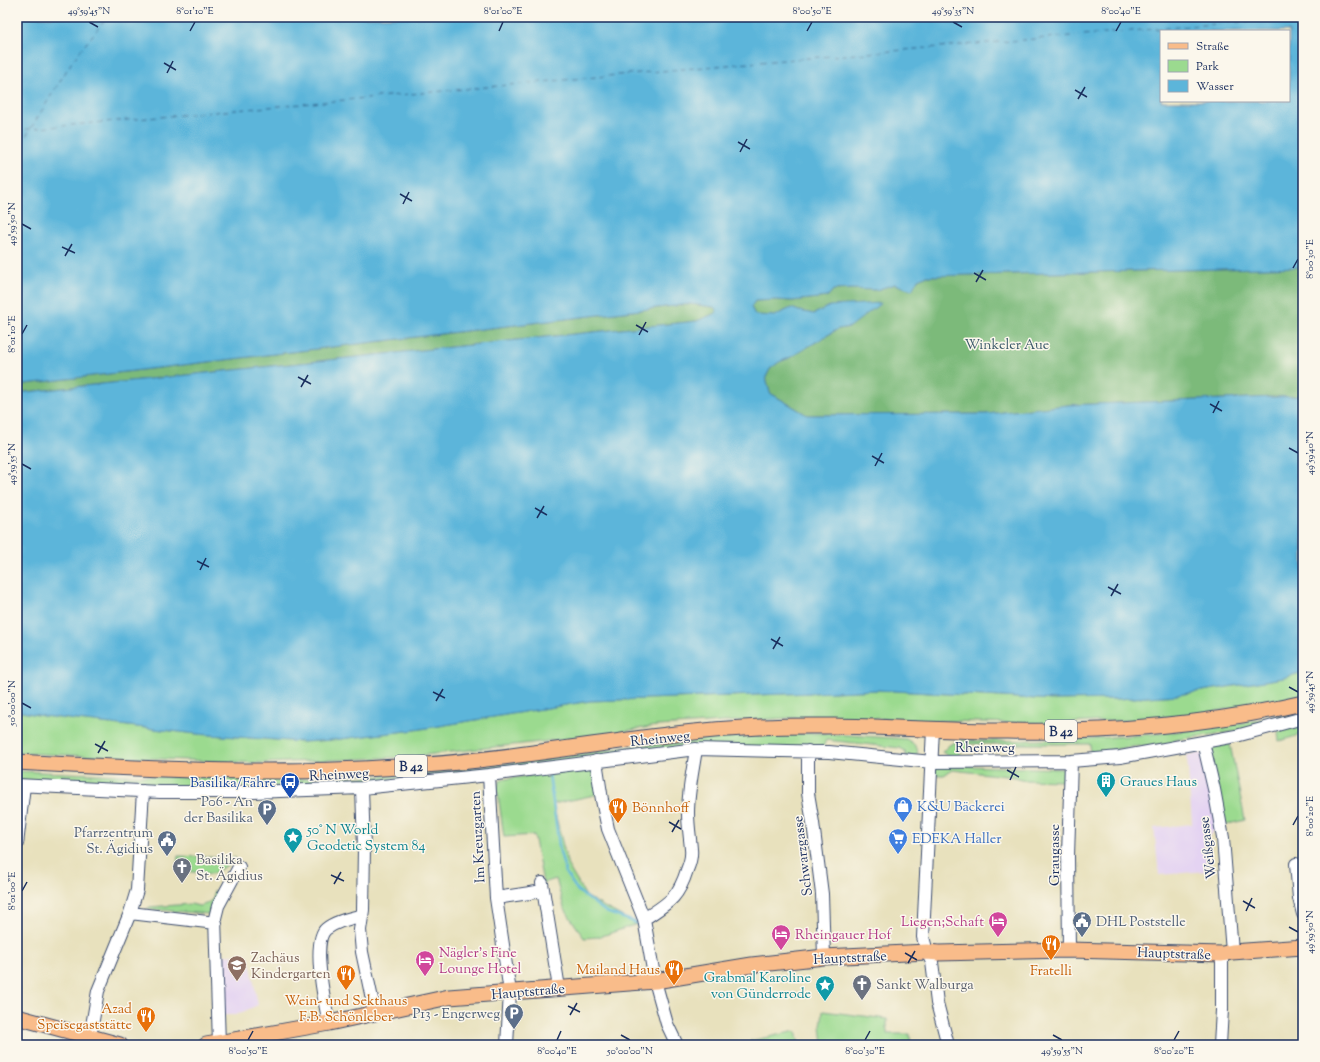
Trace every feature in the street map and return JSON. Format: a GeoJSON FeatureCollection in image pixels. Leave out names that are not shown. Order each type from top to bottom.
{"type":"FeatureCollection","features":[{"type":"Feature","properties":{"kind":"main road","name":"B 42"},"geometry":{"type":"LineString","coordinates":[[17,762],[235,771],[377,769],[498,757],[694,731],[810,726],[1004,732],[1111,730],[1196,723],[1303,703]]}},
{"type":"Feature","properties":{"kind":"main road","name":"Hauptstraße"},"geometry":{"type":"LineString","coordinates":[[213,1044],[329,1023],[449,997],[656,981],[752,965],[824,957],[927,952],[1069,950],[1227,953],[1303,947]]}},
{"type":"Feature","properties":{"kind":"main road"},"geometry":{"type":"LineString","coordinates":[[17,1016],[120,1045]]}},
{"type":"Feature","properties":{"kind":"street","name":"Rheinweg"},"geometry":{"type":"LineString","coordinates":[[20,786],[143,791],[253,792],[362,788],[489,775],[696,748],[830,752],[932,762],[1070,762],[1120,757],[1236,736],[1303,718]]}},
{"type":"Feature","properties":{"kind":"street"},"geometry":{"type":"LineString","coordinates":[[933,729],[923,937],[927,952],[932,962],[936,1003],[948,1045]]}},
{"type":"Feature","properties":{"kind":"street","name":"Weißgasse"},"geometry":{"type":"LineString","coordinates":[[1204,742],[1223,838],[1227,953],[1220,1045]]}},
{"type":"Feature","properties":{"kind":"street"},"geometry":{"type":"LineString","coordinates":[[644,919],[667,903],[676,894],[682,886],[690,861],[691,851],[688,802],[696,748]]}},
{"type":"Feature","properties":{"kind":"street","name":"Schwarzgasse"},"geometry":{"type":"LineString","coordinates":[[808,751],[808,793],[814,823],[822,894],[824,957]]}},
{"type":"Feature","properties":{"kind":"street"},"geometry":{"type":"LineString","coordinates":[[596,760],[608,828],[644,919],[656,981],[667,1024],[676,1045]]}},
{"type":"Feature","properties":{"kind":"street","name":"Graugasse"},"geometry":{"type":"LineString","coordinates":[[1069,950],[1068,856],[1070,762]]}},
{"type":"Feature","properties":{"kind":"street","name":"Im Kreuzgarten"},"geometry":{"type":"LineString","coordinates":[[489,775],[496,898],[510,992],[507,1045]]}},
{"type":"Feature","properties":{"kind":"street"},"geometry":{"type":"LineString","coordinates":[[17,844],[20,786]]}},
{"type":"Feature","properties":{"kind":"street"},"geometry":{"type":"LineString","coordinates":[[362,788],[364,848],[363,910],[360,930],[362,952],[375,1013]]}},
{"type":"Feature","properties":{"kind":"street"},"geometry":{"type":"LineString","coordinates":[[90,1037],[98,991],[130,912],[137,890],[143,791]]}},
{"type":"Feature","properties":{"kind":"street"},"geometry":{"type":"LineString","coordinates":[[1296,864],[1299,898],[1303,914]]}},
{"type":"Feature","properties":{"kind":"street"},"geometry":{"type":"LineString","coordinates":[[213,1044],[215,918],[218,906],[239,867]]}},
{"type":"Feature","properties":{"kind":"street","name":"Im Kreuzgarten"},"geometry":{"type":"LineString","coordinates":[[496,898],[542,887],[559,988]]}},
{"type":"Feature","properties":{"kind":"street"},"geometry":{"type":"LineString","coordinates":[[130,912],[216,924]]}},
{"type":"Feature","properties":{"kind":"street"},"geometry":{"type":"LineString","coordinates":[[329,1023],[325,1008],[320,965],[320,940],[322,933],[326,928],[346,919],[361,916]]}},
{"type":"Feature","properties":{"kind":"shaded area"},"geometry":{"type":"Polygon","coordinates":[[[1202,753],[1217,827],[1204,842],[1207,871],[1159,875],[1154,828],[1192,824],[1187,755],[1202,753]]]}},
{"type":"Feature","properties":{"kind":"shaded area","name":"Zachäus Kindergarten"},"geometry":{"type":"Polygon","coordinates":[[[220,955],[249,956],[258,1005],[236,1015],[221,1015],[220,955]]]}},
{"type":"Feature","properties":{"kind":"green space","name":"Winkeler Aue"},"geometry":{"type":"Polygon","coordinates":[[[1303,267],[1303,396],[1068,405],[987,414],[807,415],[770,393],[766,377],[770,369],[779,362],[789,358],[838,329],[850,327],[830,306],[814,314],[791,308],[775,316],[755,315],[751,307],[755,301],[792,301],[827,297],[833,290],[876,290],[895,284],[911,290],[918,279],[925,276],[1303,267]]]}},
{"type":"Feature","properties":{"kind":"green space"},"geometry":{"type":"Polygon","coordinates":[[[690,304],[714,307],[717,310],[716,313],[697,321],[17,393],[17,385],[690,304]]]}},
{"type":"Feature","properties":{"kind":"green space"},"geometry":{"type":"Polygon","coordinates":[[[1303,672],[1303,695],[1205,713],[1130,720],[1046,724],[860,718],[789,718],[657,726],[592,736],[407,757],[261,763],[17,753],[17,711],[43,716],[197,734],[303,742],[415,730],[590,701],[877,690],[1055,700],[1118,699],[1177,695],[1283,678],[1303,672]]]}},
{"type":"Feature","properties":{"kind":"green space"},"geometry":{"type":"Polygon","coordinates":[[[1303,711],[1303,716],[1259,728],[1175,740],[1172,744],[1121,748],[1091,756],[1090,744],[969,744],[969,750],[960,750],[959,758],[952,758],[942,752],[949,745],[958,741],[1045,740],[1131,736],[1217,727],[1303,711]]]}},
{"type":"Feature","properties":{"kind":"green space"},"geometry":{"type":"Polygon","coordinates":[[[1303,723],[1303,734],[1279,741],[1279,731],[1303,723]]]}},
{"type":"Feature","properties":{"kind":"green space"},"geometry":{"type":"Polygon","coordinates":[[[819,733],[906,739],[916,746],[918,751],[916,756],[906,756],[905,751],[900,748],[826,740],[823,747],[564,761],[356,784],[270,787],[166,787],[17,781],[17,771],[141,776],[312,779],[385,776],[512,763],[685,740],[819,733]]]}},
{"type":"Feature","properties":{"kind":"green space"},"geometry":{"type":"Polygon","coordinates":[[[1230,744],[1245,820],[1224,825],[1210,748],[1230,744]]]}},
{"type":"Feature","properties":{"kind":"green space"},"geometry":{"type":"Polygon","coordinates":[[[935,765],[1064,769],[1063,781],[1025,780],[1015,777],[952,770],[944,775],[935,775],[935,765]]]}},
{"type":"Feature","properties":{"kind":"green space"},"geometry":{"type":"Polygon","coordinates":[[[589,768],[594,771],[599,794],[553,804],[568,866],[586,896],[637,924],[599,937],[584,938],[564,908],[556,879],[543,883],[534,835],[504,837],[497,787],[500,781],[505,779],[589,768]]]}},
{"type":"Feature","properties":{"kind":"green space"},"geometry":{"type":"Polygon","coordinates":[[[178,856],[236,858],[231,863],[212,874],[184,871],[181,865],[177,865],[178,856]]]}},
{"type":"Feature","properties":{"kind":"green space"},"geometry":{"type":"Polygon","coordinates":[[[214,890],[219,895],[209,914],[147,909],[150,907],[191,904],[199,906],[206,904],[213,899],[214,890]]]}},
{"type":"Feature","properties":{"kind":"green space"},"geometry":{"type":"Polygon","coordinates":[[[823,1011],[887,1019],[887,1034],[910,1034],[911,1045],[823,1045],[821,1026],[823,1011]]]}},
{"type":"Feature","properties":{"kind":"green space"},"geometry":{"type":"Polygon","coordinates":[[[796,1031],[799,1045],[751,1045],[750,1041],[796,1031]]]}},
{"type":"Feature","properties":{"kind":"water"},"geometry":{"type":"Polygon","coordinates":[[[17,17],[1303,17],[1303,267],[925,276],[918,279],[912,290],[895,284],[876,290],[833,290],[827,297],[792,301],[755,301],[751,307],[755,315],[775,316],[791,308],[814,314],[830,306],[881,303],[850,327],[838,329],[789,358],[779,362],[770,369],[766,377],[770,393],[807,415],[987,414],[1068,405],[1303,396],[1303,672],[1283,678],[1177,695],[1118,699],[1055,700],[877,690],[590,701],[415,730],[303,742],[197,734],[43,716],[17,711],[17,393],[697,321],[716,313],[717,310],[714,307],[690,304],[17,385],[17,17]]]}},
{"type":"Feature","properties":{"kind":"waterway"},"geometry":{"type":"LineString","coordinates":[[549,774],[560,852],[566,874],[578,891],[606,912],[640,924]]}},
{"type":"Feature","properties":{"kind":"ferry route"},"geometry":{"type":"LineString","coordinates":[[17,151],[73,60],[107,17]]}},
{"type":"Feature","properties":{"kind":"ferry route"},"geometry":{"type":"LineString","coordinates":[[17,130],[760,62],[1298,17]]}},
{"type":"Feature","properties":{"kind":"place","name":"Graues Haus"},"geometry":{"type":"Point","coordinates":[1106,798]}},
{"type":"Feature","properties":{"kind":"place","name":"Basilika/Fähre"},"geometry":{"type":"Point","coordinates":[290,799]}},
{"type":"Feature","properties":{"kind":"place","name":"K&U Bäckerei"},"geometry":{"type":"Point","coordinates":[903,823]}},
{"type":"Feature","properties":{"kind":"place","name":"Bönnhoff"},"geometry":{"type":"Point","coordinates":[618,824]}},
{"type":"Feature","properties":{"kind":"place","name":"P06 - An der Basilika"},"geometry":{"type":"Point","coordinates":[267,826]}},
{"type":"Feature","properties":{"kind":"place","name":"50° N World Geodetic System 84"},"geometry":{"type":"Point","coordinates":[293,854]}},
{"type":"Feature","properties":{"kind":"place","name":"EDEKA Haller"},"geometry":{"type":"Point","coordinates":[898,855]}},
{"type":"Feature","properties":{"kind":"place","name":"Pfarrzentrum St. Ägidius"},"geometry":{"type":"Point","coordinates":[167,857]}},
{"type":"Feature","properties":{"kind":"place","name":"Basilika St. Ägidius"},"geometry":{"type":"Point","coordinates":[182,884]}},
{"type":"Feature","properties":{"kind":"place","name":"Liegen;Schaft"},"geometry":{"type":"Point","coordinates":[998,938]}},
{"type":"Feature","properties":{"kind":"place","name":"DHL Poststelle"},"geometry":{"type":"Point","coordinates":[1082,938]}},
{"type":"Feature","properties":{"kind":"place","name":"Rheingauer Hof"},"geometry":{"type":"Point","coordinates":[781,951]}},
{"type":"Feature","properties":{"kind":"place","name":"Fratelli"},"geometry":{"type":"Point","coordinates":[1051,961]}},
{"type":"Feature","properties":{"kind":"place","name":"Nägler's Fine Lounge Hotel"},"geometry":{"type":"Point","coordinates":[425,977]}},
{"type":"Feature","properties":{"kind":"place","name":"Zachäus Kindergarten"},"geometry":{"type":"Point","coordinates":[237,982]}},
{"type":"Feature","properties":{"kind":"place","name":"Mailand Haus"},"geometry":{"type":"Point","coordinates":[674,986]}},
{"type":"Feature","properties":{"kind":"place","name":"Wein- und Sekthaus F.B. Schönleber"},"geometry":{"type":"Point","coordinates":[346,991]}},
{"type":"Feature","properties":{"kind":"place","name":"Sankt Walburga"},"geometry":{"type":"Point","coordinates":[862,1001]}},
{"type":"Feature","properties":{"kind":"place","name":"Grabmal Karoline von Günderrode"},"geometry":{"type":"Point","coordinates":[825,1002]}},
{"type":"Feature","properties":{"kind":"place","name":"P13 - Engerweg"},"geometry":{"type":"Point","coordinates":[514,1030]}},
{"type":"Feature","properties":{"kind":"place","name":"Azad Speisegaststätte"},"geometry":{"type":"Point","coordinates":[146,1033]}}]}
